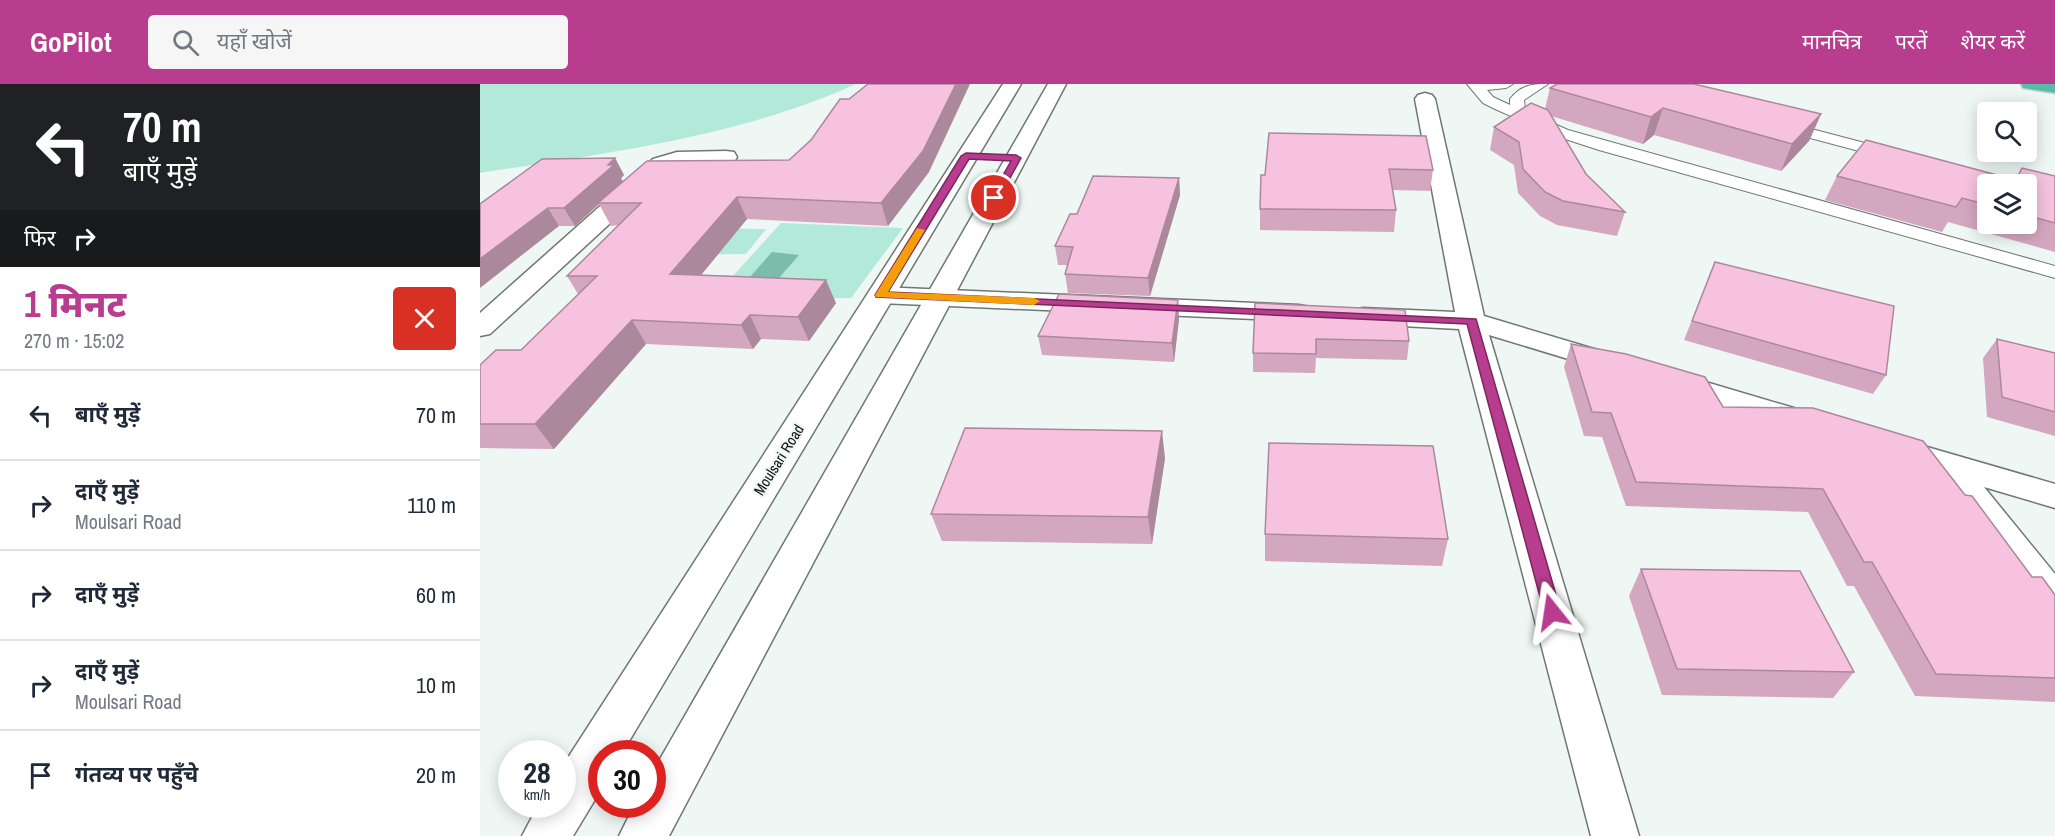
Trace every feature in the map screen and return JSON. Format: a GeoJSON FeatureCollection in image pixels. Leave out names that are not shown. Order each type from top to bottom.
{"type":"FeatureCollection","features":[{"type":"Feature","properties":{"kind":"highway"},"geometry":{"type":"LineString","coordinates":[[2030,84],[2055,87]]}},
{"type":"Feature","properties":{"kind":"street","name":"Moulsari Road"},"geometry":{"type":"LineString","coordinates":[[643,836],[940,297],[991,157],[1012,84]]}},
{"type":"Feature","properties":{"kind":"street","name":"Moulsari Road"},"geometry":{"type":"LineString","coordinates":[[546,836],[880,295],[991,157],[1057,84]]}},
{"type":"Feature","properties":{"kind":"street"},"geometry":{"type":"LineString","coordinates":[[1425,99],[1472,321],[1615,836]]}},
{"type":"Feature","properties":{"kind":"street"},"geometry":{"type":"LineString","coordinates":[[480,328],[661,164],[677,158],[726,157]]}},
{"type":"Feature","properties":{"kind":"street"},"geometry":{"type":"LineString","coordinates":[[880,295],[1472,321],[1833,430]]}},
{"type":"Feature","properties":{"kind":"street"},"geometry":{"type":"LineString","coordinates":[[1867,440],[2055,496]]}},
{"type":"Feature","properties":{"kind":"street"},"geometry":{"type":"LineString","coordinates":[[1946,464],[2055,603]]}},
{"type":"Feature","properties":{"kind":"lane"},"geometry":{"type":"LineString","coordinates":[[1475,85],[1506,84]]}},
{"type":"Feature","properties":{"kind":"lane"},"geometry":{"type":"LineString","coordinates":[[1518,114],[1516,99],[1541,84]]}},
{"type":"Feature","properties":{"kind":"lane"},"geometry":{"type":"LineString","coordinates":[[1475,85],[1488,100],[1518,114],[1562,132],[1661,164],[2055,272]]}},
{"type":"Feature","properties":{"kind":"lane"},"geometry":{"type":"LineString","coordinates":[[1769,123],[1905,158]]}},
{"type":"Feature","properties":{"kind":"shaded area"},"geometry":{"type":"Polygon","coordinates":[[[480,84],[856,84],[811,102],[719,130],[624,150],[480,173],[480,84]]]}},
{"type":"Feature","properties":{"kind":"shaded area"},"geometry":{"type":"Polygon","coordinates":[[[781,223],[903,228],[851,298],[712,299],[781,223]]]}},
{"type":"Feature","properties":{"kind":"shaded area"},"geometry":{"type":"Polygon","coordinates":[[[621,227],[766,229],[746,254],[590,256],[621,227]]]}},
{"type":"Feature","properties":{"kind":"shaded area"},"geometry":{"type":"Polygon","coordinates":[[[772,252],[799,255],[771,287],[743,285],[772,252]]]}},
{"type":"Feature","properties":{"kind":"building"},"geometry":{"type":"Polygon","coordinates":[[[868,84],[956,84],[923,151],[881,203],[737,197],[670,274],[826,280],[798,317],[750,315],[741,325],[632,320],[535,424],[480,424],[480,365],[496,350],[521,350],[597,276],[567,276],[641,203],[598,203],[647,161],[789,160],[811,140],[840,99],[849,99],[868,84]]]}},
{"type":"Feature","properties":{"kind":"building"},"geometry":{"type":"Polygon","coordinates":[[[1557,84],[1694,84],[1821,114],[1792,144],[1663,108],[1651,117],[1550,88],[1557,84]]]}},
{"type":"Feature","properties":{"kind":"building"},"geometry":{"type":"Polygon","coordinates":[[[1531,103],[1548,110],[1586,174],[1625,212],[1563,201],[1545,192],[1523,169],[1519,142],[1494,127],[1531,103]]]}},
{"type":"Feature","properties":{"kind":"building"},"geometry":{"type":"Polygon","coordinates":[[[1269,133],[1426,136],[1433,170],[1389,169],[1396,210],[1260,209],[1261,175],[1265,175],[1269,133]]]}},
{"type":"Feature","properties":{"kind":"building"},"geometry":{"type":"Polygon","coordinates":[[[1866,140],[1994,174],[1977,174],[1977,202],[1962,198],[1956,207],[1837,176],[1866,140]]]}},
{"type":"Feature","properties":{"kind":"building"},"geometry":{"type":"Polygon","coordinates":[[[615,158],[608,165],[614,165],[564,208],[548,208],[480,259],[480,204],[542,159],[615,158]]]}},
{"type":"Feature","properties":{"kind":"building"},"geometry":{"type":"Polygon","coordinates":[[[2022,168],[2055,176],[2055,223],[2037,218],[2037,174],[2019,174],[2022,168]]]}},
{"type":"Feature","properties":{"kind":"building"},"geometry":{"type":"Polygon","coordinates":[[[1093,176],[1179,178],[1148,278],[1065,274],[1073,247],[1055,246],[1070,214],[1077,214],[1093,176]]]}},
{"type":"Feature","properties":{"kind":"building"},"geometry":{"type":"Polygon","coordinates":[[[1715,262],[1894,306],[1886,375],[1692,321],[1715,262]]]}},
{"type":"Feature","properties":{"kind":"building"},"geometry":{"type":"Polygon","coordinates":[[[1059,294],[1178,300],[1172,343],[1038,336],[1059,294]]]}},
{"type":"Feature","properties":{"kind":"building"},"geometry":{"type":"Polygon","coordinates":[[[1255,303],[1405,310],[1409,341],[1316,339],[1316,354],[1253,353],[1255,303]]]}},
{"type":"Feature","properties":{"kind":"building"},"geometry":{"type":"Polygon","coordinates":[[[1997,339],[2055,353],[2055,412],[2002,397],[1997,339]]]}},
{"type":"Feature","properties":{"kind":"building"},"geometry":{"type":"Polygon","coordinates":[[[1571,344],[1626,354],[1705,377],[1723,407],[1813,408],[1923,441],[1965,495],[1972,496],[2032,577],[2042,577],[2055,595],[2055,678],[1936,674],[1872,562],[1864,562],[1823,489],[1636,482],[1611,413],[1592,412],[1571,344]]]}},
{"type":"Feature","properties":{"kind":"building"},"geometry":{"type":"Polygon","coordinates":[[[965,428],[1162,431],[1148,517],[931,514],[965,428]]]}},
{"type":"Feature","properties":{"kind":"building"},"geometry":{"type":"Polygon","coordinates":[[[1269,443],[1433,446],[1448,539],[1265,534],[1269,443]]]}},
{"type":"Feature","properties":{"kind":"building"},"geometry":{"type":"Polygon","coordinates":[[[1641,569],[1800,571],[1854,672],[1677,669],[1641,569]]]}},
{"type":"Feature","properties":{"kind":"slow traffic"},"geometry":{"type":"LineString","coordinates":[[920,230],[880,295],[1034,301]]}},
{"type":"Feature","properties":{"kind":"route"},"geometry":{"type":"LineString","coordinates":[[994,198],[1016,158],[966,156],[880,295],[1472,321],[1552,612]]}}]}
